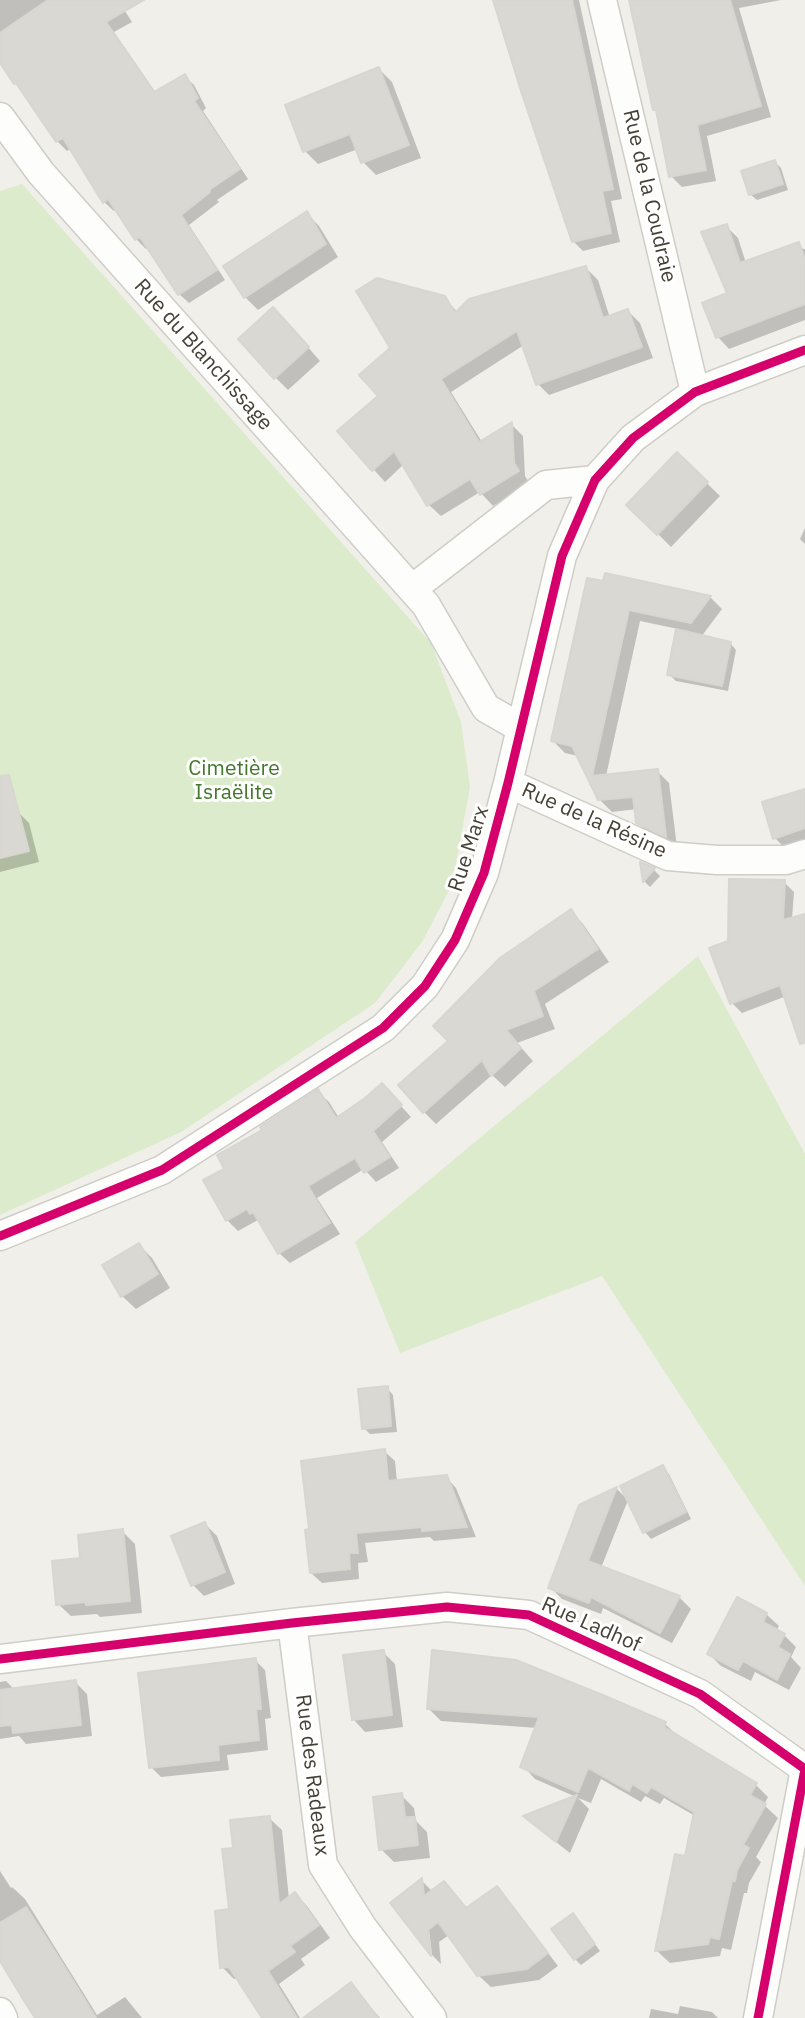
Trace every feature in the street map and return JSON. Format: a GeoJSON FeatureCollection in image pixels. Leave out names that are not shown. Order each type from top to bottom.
{"type":"FeatureCollection","features":[{"type":"Feature","properties":{"kind":"street","name":"Rue de la Coudraie"},"geometry":{"type":"LineString","coordinates":[[602,0],[695,392]]}},
{"type":"Feature","properties":{"kind":"street","name":"Rue du Blanchissage"},"geometry":{"type":"LineString","coordinates":[[0,117],[41,173],[426,605],[486,708],[521,729]]}},
{"type":"Feature","properties":{"kind":"street","name":"Rue Marx"},"geometry":{"type":"LineString","coordinates":[[0,1236],[162,1170],[383,1028],[425,986],[455,940],[484,873],[562,556],[595,480],[633,438],[695,392],[805,350]]}},
{"type":"Feature","properties":{"kind":"street"},"geometry":{"type":"LineString","coordinates":[[412,589],[546,485],[595,480]]}},
{"type":"Feature","properties":{"kind":"street","name":"Rue de la Résine"},"geometry":{"type":"LineString","coordinates":[[508,783],[668,856],[717,860],[786,860],[805,854]]}},
{"type":"Feature","properties":{"kind":"street","name":"Rue Ladhof"},"geometry":{"type":"LineString","coordinates":[[0,1659],[447,1607],[529,1615],[700,1694],[805,1769],[758,2018]]}},
{"type":"Feature","properties":{"kind":"street","name":"Rue des Radeaux"},"geometry":{"type":"LineString","coordinates":[[292,1623],[323,1866],[363,1928],[432,2018]]}},
{"type":"Feature","properties":{"kind":"street"},"geometry":{"type":"LineString","coordinates":[[0,2012],[4,2018]]}},
{"type":"Feature","properties":{"kind":"green space","name":"Cimetière Israëlite"},"geometry":{"type":"Polygon","coordinates":[[[22,184],[431,643],[461,722],[470,787],[452,885],[422,942],[375,1003],[181,1132],[0,1215],[0,191],[22,184]]]}},
{"type":"Feature","properties":{"kind":"green space"},"geometry":{"type":"Polygon","coordinates":[[[698,956],[805,1154],[805,1586],[602,1276],[400,1353],[355,1242],[698,956]]]}},
{"type":"Feature","properties":{"kind":"building"},"geometry":{"type":"Polygon","coordinates":[[[48,0],[144,0],[106,22],[154,92],[185,74],[198,98],[194,101],[240,169],[209,190],[210,192],[181,215],[217,270],[178,295],[140,237],[135,240],[108,199],[103,203],[63,138],[56,142],[0,63],[0,33],[48,0]]]}},
{"type":"Feature","properties":{"kind":"building"},"geometry":{"type":"Polygon","coordinates":[[[493,0],[572,0],[613,189],[602,191],[611,233],[572,242],[493,0]]]}},
{"type":"Feature","properties":{"kind":"building"},"geometry":{"type":"Polygon","coordinates":[[[629,0],[730,0],[761,106],[697,125],[706,170],[669,177],[629,0]]]}},
{"type":"Feature","properties":{"kind":"building"},"geometry":{"type":"Polygon","coordinates":[[[379,67],[409,145],[361,163],[350,134],[303,152],[285,105],[379,67]]]}},
{"type":"Feature","properties":{"kind":"building"},"geometry":{"type":"Polygon","coordinates":[[[775,160],[783,184],[749,195],[741,171],[775,160]]]}},
{"type":"Feature","properties":{"kind":"building"},"geometry":{"type":"Polygon","coordinates":[[[307,211],[326,244],[244,298],[223,266],[307,211]]]}},
{"type":"Feature","properties":{"kind":"building"},"geometry":{"type":"Polygon","coordinates":[[[727,224],[740,263],[799,242],[805,260],[805,304],[716,338],[702,303],[727,293],[701,232],[727,224]]]}},
{"type":"Feature","properties":{"kind":"building"},"geometry":{"type":"Polygon","coordinates":[[[586,266],[603,318],[628,309],[642,347],[536,385],[517,331],[441,379],[479,442],[512,422],[514,463],[519,471],[480,495],[470,479],[427,506],[394,451],[372,471],[337,431],[378,396],[359,375],[390,348],[356,291],[377,278],[445,296],[455,313],[469,299],[586,266]]]}},
{"type":"Feature","properties":{"kind":"building"},"geometry":{"type":"Polygon","coordinates":[[[273,307],[309,347],[274,379],[238,339],[273,307]]]}},
{"type":"Feature","properties":{"kind":"building"},"geometry":{"type":"Polygon","coordinates":[[[677,452],[708,482],[657,535],[626,505],[677,452]]]}},
{"type":"Feature","properties":{"kind":"building"},"geometry":{"type":"Polygon","coordinates":[[[605,573],[711,596],[691,623],[629,610],[592,776],[658,769],[666,837],[636,823],[633,797],[598,800],[572,746],[551,741],[587,578],[603,581],[605,573]]]}},
{"type":"Feature","properties":{"kind":"building"},"geometry":{"type":"Polygon","coordinates":[[[676,629],[731,642],[722,686],[667,675],[676,629]]]}},
{"type":"Feature","properties":{"kind":"building"},"geometry":{"type":"Polygon","coordinates":[[[9,775],[29,851],[0,858],[0,776],[9,775]]]}},
{"type":"Feature","properties":{"kind":"building"},"geometry":{"type":"Polygon","coordinates":[[[805,789],[805,828],[773,839],[762,802],[805,789]]]}},
{"type":"Feature","properties":{"kind":"building"},"geometry":{"type":"Polygon","coordinates":[[[640,862],[655,868],[643,882],[640,862]]]}},
{"type":"Feature","properties":{"kind":"building"},"geometry":{"type":"Polygon","coordinates":[[[729,879],[785,880],[783,920],[805,914],[805,1043],[800,1044],[780,985],[730,1004],[709,948],[728,941],[729,879]]]}},
{"type":"Feature","properties":{"kind":"building"},"geometry":{"type":"Polygon","coordinates":[[[571,909],[598,949],[534,991],[543,1016],[506,1030],[521,1048],[491,1076],[482,1060],[423,1113],[398,1085],[448,1041],[433,1026],[500,958],[571,909]]]}},
{"type":"Feature","properties":{"kind":"building"},"geometry":{"type":"Polygon","coordinates":[[[382,1083],[402,1105],[373,1131],[390,1157],[364,1173],[355,1158],[308,1186],[330,1223],[278,1254],[253,1212],[250,1214],[247,1209],[226,1221],[203,1180],[224,1169],[217,1155],[262,1130],[260,1127],[318,1089],[336,1118],[382,1083]]]}},
{"type":"Feature","properties":{"kind":"building"},"geometry":{"type":"Polygon","coordinates":[[[139,1243],[158,1274],[121,1297],[102,1265],[139,1243]]]}},
{"type":"Feature","properties":{"kind":"building"},"geometry":{"type":"Polygon","coordinates":[[[388,1386],[391,1426],[362,1429],[358,1389],[388,1386]]]}},
{"type":"Feature","properties":{"kind":"building"},"geometry":{"type":"Polygon","coordinates":[[[385,1449],[388,1481],[447,1475],[467,1527],[422,1531],[422,1527],[356,1533],[358,1553],[349,1553],[350,1569],[310,1573],[305,1530],[309,1529],[301,1461],[385,1449]]]}},
{"type":"Feature","properties":{"kind":"building"},"geometry":{"type":"Polygon","coordinates":[[[663,1465],[686,1512],[643,1533],[620,1486],[663,1465]]]}},
{"type":"Feature","properties":{"kind":"building"},"geometry":{"type":"Polygon","coordinates":[[[617,1487],[588,1561],[680,1596],[660,1633],[591,1597],[589,1603],[548,1588],[579,1505],[617,1487]]]}},
{"type":"Feature","properties":{"kind":"building"},"geometry":{"type":"Polygon","coordinates":[[[205,1522],[225,1572],[191,1586],[171,1536],[205,1522]]]}},
{"type":"Feature","properties":{"kind":"building"},"geometry":{"type":"Polygon","coordinates":[[[123,1529],[130,1601],[56,1605],[52,1561],[80,1558],[78,1535],[123,1529]]]}},
{"type":"Feature","properties":{"kind":"building"},"geometry":{"type":"Polygon","coordinates":[[[737,1597],[767,1613],[763,1622],[785,1634],[778,1647],[790,1654],[777,1680],[743,1661],[738,1670],[707,1654],[737,1597]]]}},
{"type":"Feature","properties":{"kind":"building"},"geometry":{"type":"Polygon","coordinates":[[[384,1650],[392,1715],[352,1720],[343,1655],[384,1650]]]}},
{"type":"Feature","properties":{"kind":"building"},"geometry":{"type":"Polygon","coordinates":[[[432,1650],[516,1660],[605,1696],[666,1722],[664,1727],[757,1783],[750,1795],[766,1804],[743,1845],[749,1848],[737,1870],[735,1881],[732,1881],[719,1939],[710,1937],[708,1944],[655,1951],[675,1854],[685,1856],[694,1812],[651,1787],[647,1793],[632,1784],[629,1791],[588,1768],[578,1792],[520,1767],[539,1717],[427,1709],[432,1650]]]}},
{"type":"Feature","properties":{"kind":"building"},"geometry":{"type":"Polygon","coordinates":[[[256,1658],[261,1709],[256,1709],[259,1740],[218,1745],[219,1760],[149,1768],[138,1673],[256,1658]]]}},
{"type":"Feature","properties":{"kind":"building"},"geometry":{"type":"Polygon","coordinates":[[[76,1680],[81,1725],[13,1733],[12,1725],[0,1726],[0,1690],[76,1680]]]}},
{"type":"Feature","properties":{"kind":"building"},"geometry":{"type":"Polygon","coordinates":[[[402,1793],[405,1817],[415,1817],[418,1845],[379,1850],[373,1797],[402,1793]]]}},
{"type":"Feature","properties":{"kind":"building"},"geometry":{"type":"Polygon","coordinates":[[[577,1795],[556,1842],[523,1816],[577,1795]]]}},
{"type":"Feature","properties":{"kind":"building"},"geometry":{"type":"Polygon","coordinates":[[[270,1816],[279,1904],[295,1892],[319,1925],[290,1946],[295,1952],[268,1971],[297,2018],[262,2018],[229,1967],[220,1968],[215,1911],[229,1909],[222,1849],[233,1848],[230,1820],[270,1816]]]}},
{"type":"Feature","properties":{"kind":"building"},"geometry":{"type":"Polygon","coordinates":[[[422,1878],[424,1896],[444,1881],[466,1908],[497,1886],[548,1953],[527,1969],[477,1976],[438,1922],[428,1930],[431,1956],[390,1903],[422,1878]]]}},
{"type":"Feature","properties":{"kind":"building"},"geometry":{"type":"Polygon","coordinates":[[[26,1907],[96,2018],[35,2018],[23,1999],[0,1961],[0,1923],[26,1907]]]}},
{"type":"Feature","properties":{"kind":"building"},"geometry":{"type":"Polygon","coordinates":[[[573,1913],[595,1944],[574,1960],[551,1929],[573,1913]]]}},
{"type":"Feature","properties":{"kind":"building"},"geometry":{"type":"Polygon","coordinates":[[[351,1982],[378,2018],[303,2018],[338,1992],[351,1982]]]}},
{"type":"Feature","properties":{"kind":"cycle path"},"geometry":{"type":"LineString","coordinates":[[0,1236],[162,1170],[383,1028],[425,986],[455,940],[484,873],[562,556],[595,480],[633,438],[695,392],[805,350]]}},
{"type":"Feature","properties":{"kind":"cycle path"},"geometry":{"type":"LineString","coordinates":[[0,1659],[447,1607],[529,1615],[700,1694],[805,1769],[758,2018]]}}]}
